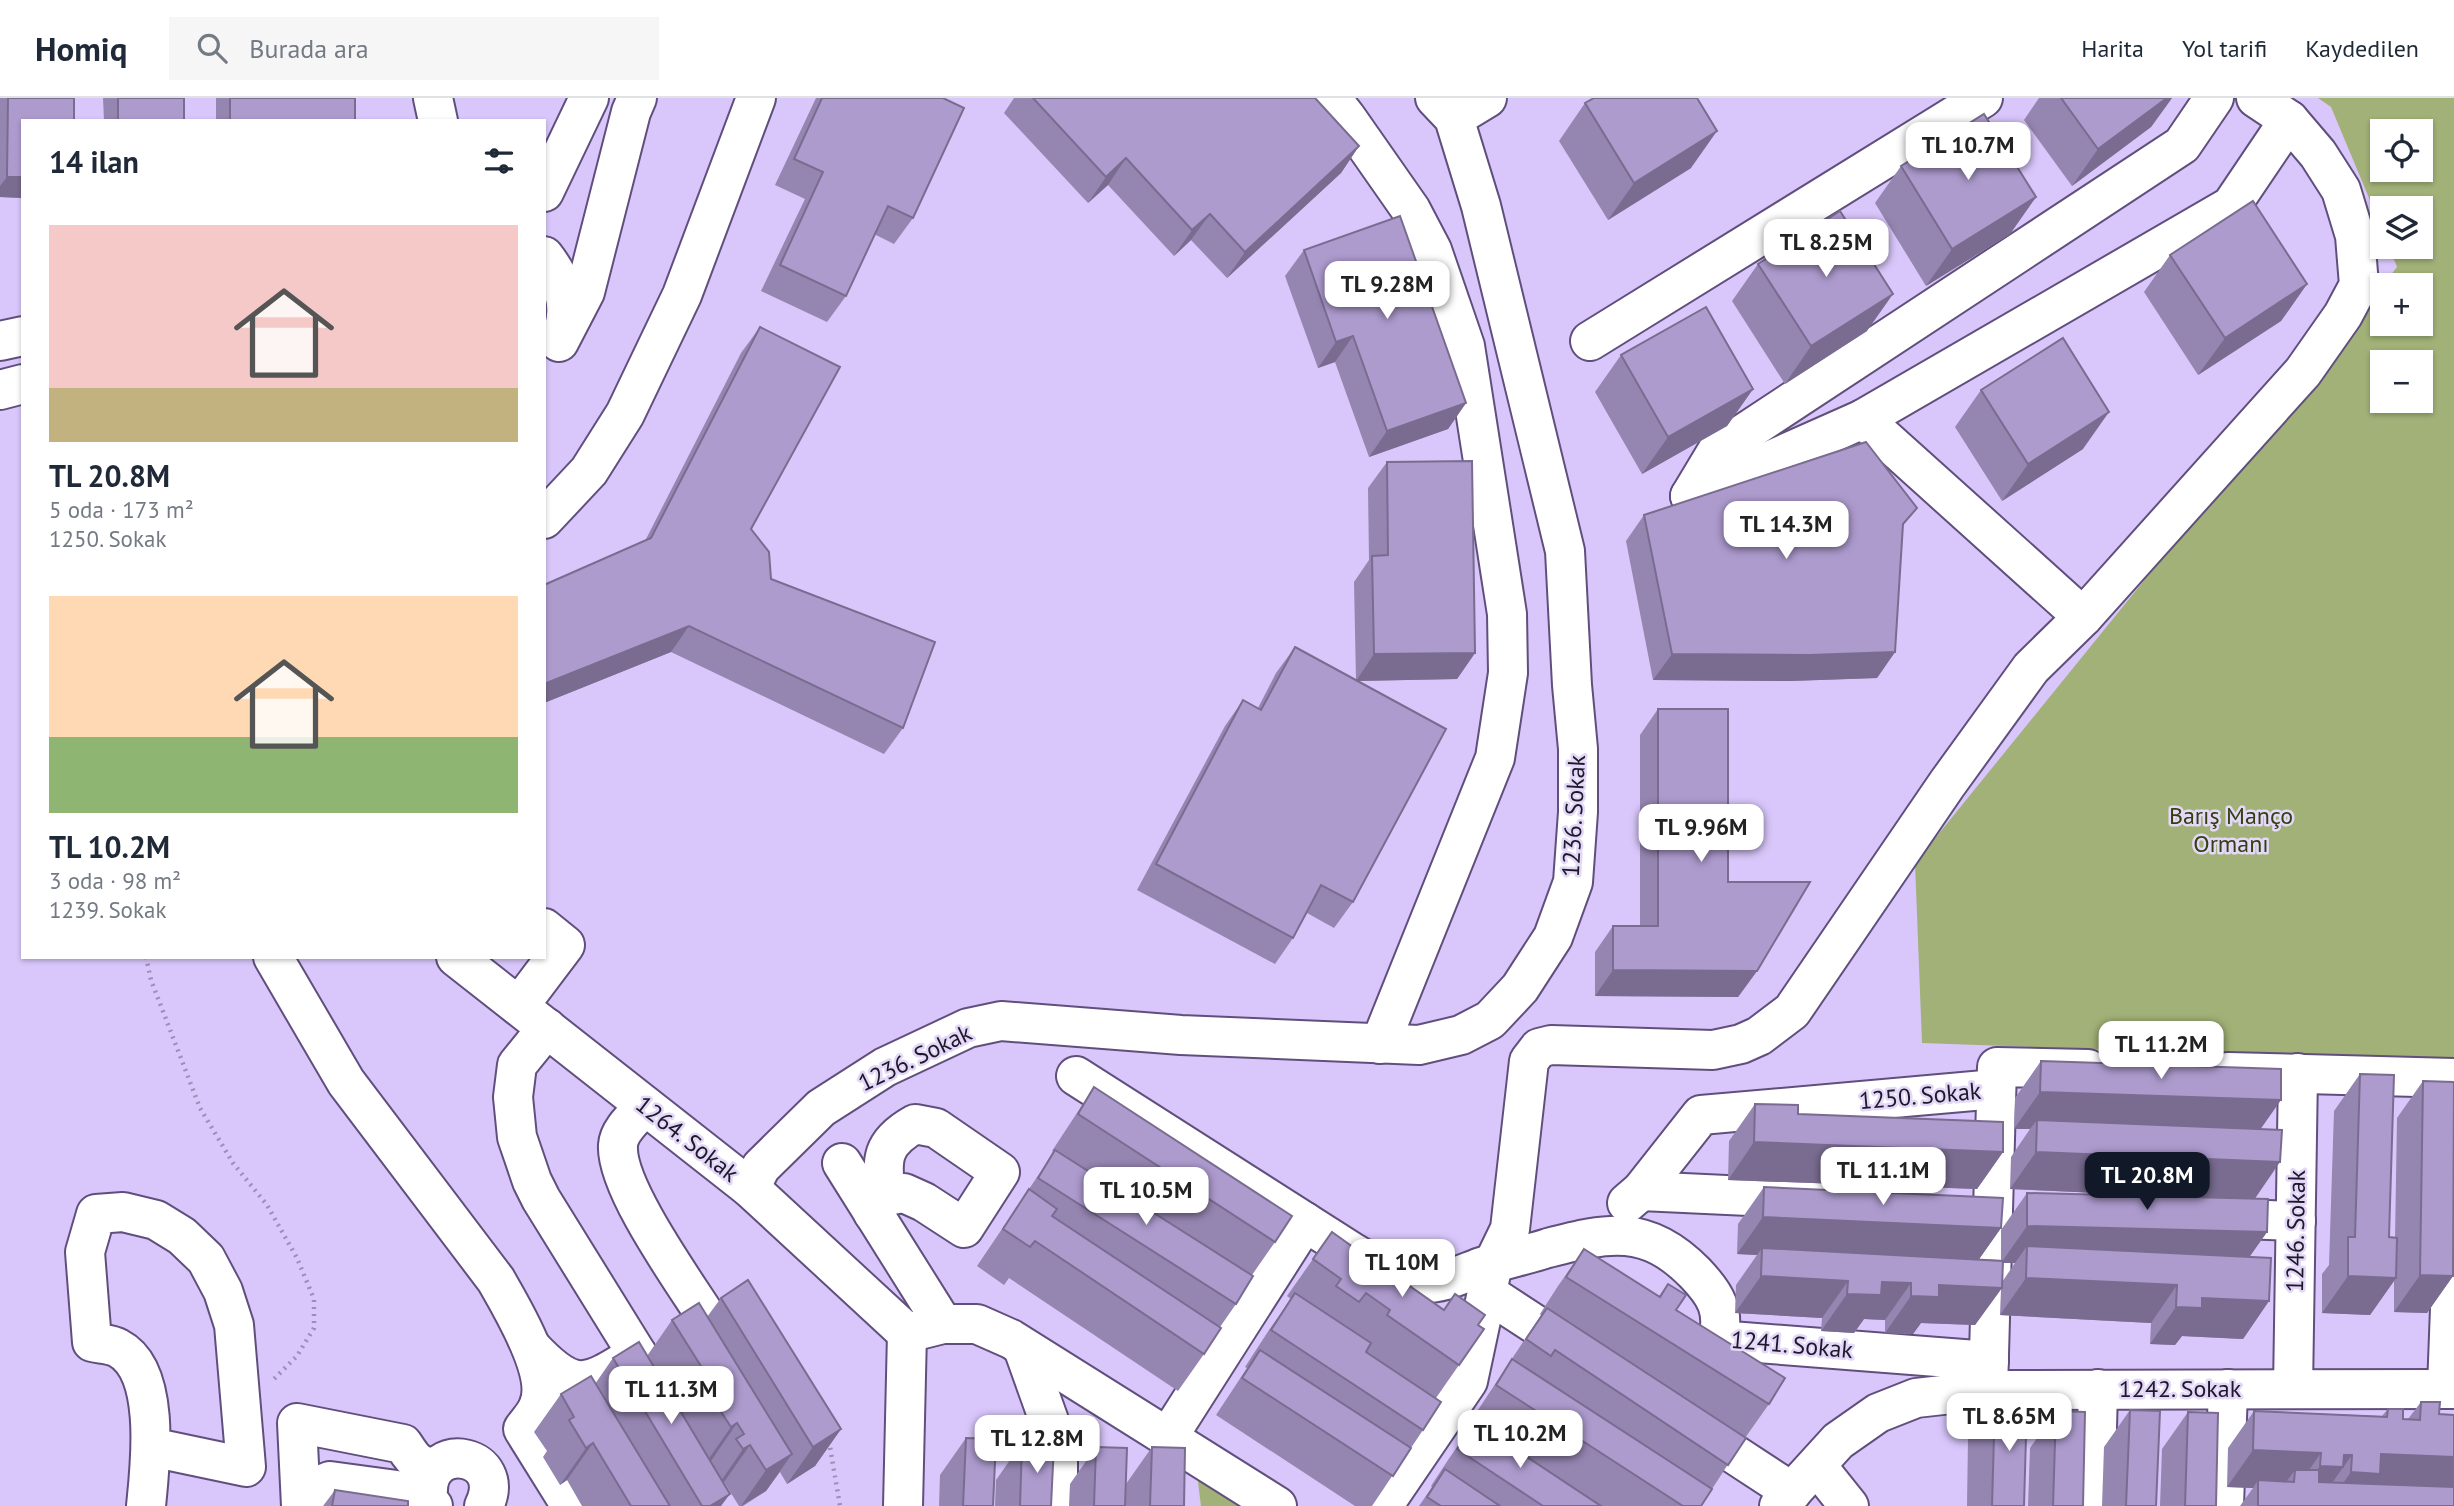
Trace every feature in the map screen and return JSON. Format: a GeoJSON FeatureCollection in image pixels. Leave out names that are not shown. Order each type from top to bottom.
{"type":"FeatureCollection","features":[{"type":"Feature","properties":{"kind":"street"},"geometry":{"type":"LineString","coordinates":[[433,98],[438,119]]}},
{"type":"Feature","properties":{"kind":"street"},"geometry":{"type":"LineString","coordinates":[[546,188],[589,98]]}},
{"type":"Feature","properties":{"kind":"street"},"geometry":{"type":"LineString","coordinates":[[552,352],[586,292],[623,139],[637,98]]}},
{"type":"Feature","properties":{"kind":"street"},"geometry":{"type":"LineString","coordinates":[[546,517],[589,471],[625,414],[682,295],[757,98]]}},
{"type":"Feature","properties":{"kind":"street"},"geometry":{"type":"LineString","coordinates":[[1331,98],[1411,210],[1432,250],[1457,322],[1465,346],[1507,614],[1508,673],[1495,758],[1380,1044]]}},
{"type":"Feature","properties":{"kind":"street"},"geometry":{"type":"LineString","coordinates":[[1444,108],[1487,98]]}},
{"type":"Feature","properties":{"kind":"street"},"geometry":{"type":"LineString","coordinates":[[1590,341],[1983,98]]}},
{"type":"Feature","properties":{"kind":"street"},"geometry":{"type":"LineString","coordinates":[[2214,98],[2182,145],[1717,451],[1690,496],[1863,419],[2231,206],[2289,120]]}},
{"type":"Feature","properties":{"kind":"street"},"geometry":{"type":"LineString","coordinates":[[1384,1506],[1468,1381],[1490,1278],[1510,1229],[1529,1061],[1539,1048],[1551,1045],[1713,1050],[1741,1044],[1759,1036],[1792,1011],[1947,784],[2031,668],[2082,617],[2303,372],[2343,315],[2359,285],[2355,236],[2342,190],[2318,153],[2289,120],[2256,98]]}},
{"type":"Feature","properties":{"kind":"street","name":"1236. Sokak"},"geometry":{"type":"LineString","coordinates":[[750,1188],[761,1167],[821,1108],[885,1066],[968,1028],[1001,1021],[1181,1035],[1419,1045],[1461,1035],[1490,1020],[1520,988],[1553,937],[1573,882],[1578,812],[1578,749],[1565,551],[1481,206],[1444,108]]}},
{"type":"Feature","properties":{"kind":"street"},"geometry":{"type":"LineString","coordinates":[[546,258],[558,273],[566,296],[566,320],[552,352]]}},
{"type":"Feature","properties":{"kind":"street"},"geometry":{"type":"LineString","coordinates":[[0,341],[21,336]]}},
{"type":"Feature","properties":{"kind":"street"},"geometry":{"type":"LineString","coordinates":[[0,390],[21,385]]}},
{"type":"Feature","properties":{"kind":"street"},"geometry":{"type":"LineString","coordinates":[[1863,419],[2082,617]]}},
{"type":"Feature","properties":{"kind":"street"},"geometry":{"type":"LineString","coordinates":[[546,930],[565,944],[533,1017],[517,1065],[513,1097],[517,1137],[541,1199],[674,1425]]}},
{"type":"Feature","properties":{"kind":"street"},"geometry":{"type":"LineString","coordinates":[[274,959],[346,1082],[496,1280],[536,1359],[540,1383],[539,1405],[523,1429],[571,1506]]}},
{"type":"Feature","properties":{"kind":"street","name":"1264. Sokak"},"geometry":{"type":"LineString","coordinates":[[459,959],[750,1188],[906,1332]]}},
{"type":"Feature","properties":{"kind":"street"},"geometry":{"type":"LineString","coordinates":[[1502,1008],[1539,1048]]}},
{"type":"Feature","properties":{"kind":"street","name":"1250. Sokak"},"geometry":{"type":"LineString","coordinates":[[1587,1238],[1641,1191],[1701,1115],[1996,1089],[1997,1067],[2120,1070]]}},
{"type":"Feature","properties":{"kind":"street"},"geometry":{"type":"LineString","coordinates":[[2188,1071],[2454,1078]]}},
{"type":"Feature","properties":{"kind":"street","name":"1246. Sokak"},"geometry":{"type":"LineString","coordinates":[[2293,1389],[2298,1073]]}},
{"type":"Feature","properties":{"kind":"street","name":"1241. Sokak"},"geometry":{"type":"LineString","coordinates":[[1076,1076],[1390,1274],[1418,1283],[1490,1278],[1587,1238],[1621,1234],[1645,1238],[1687,1265],[1706,1284],[1718,1303],[1722,1324],[1718,1340],[1988,1376]]}},
{"type":"Feature","properties":{"kind":"street"},"geometry":{"type":"LineString","coordinates":[[1988,1376],[1996,1089]]}},
{"type":"Feature","properties":{"kind":"street"},"geometry":{"type":"LineString","coordinates":[[645,1105],[621,1134],[618,1145],[622,1172],[655,1236],[709,1321]]}},
{"type":"Feature","properties":{"kind":"street"},"geometry":{"type":"LineString","coordinates":[[842,1163],[880,1204],[943,1324]]}},
{"type":"Feature","properties":{"kind":"street"},"geometry":{"type":"LineString","coordinates":[[1641,1191],[1844,1201]]}},
{"type":"Feature","properties":{"kind":"street"},"geometry":{"type":"LineString","coordinates":[[2450,1389],[2454,1202]]}},
{"type":"Feature","properties":{"kind":"street"},"geometry":{"type":"LineString","coordinates":[[1952,1206],[2034,1210]]}},
{"type":"Feature","properties":{"kind":"street"},"geometry":{"type":"LineString","coordinates":[[146,1506],[152,1447],[149,1408],[137,1368],[119,1348],[92,1342],[85,1252],[96,1214],[123,1212],[156,1220],[182,1236],[206,1259],[223,1291],[234,1325],[246,1467],[152,1447]]}},
{"type":"Feature","properties":{"kind":"street"},"geometry":{"type":"LineString","coordinates":[[2186,1217],[2296,1221]]}},
{"type":"Feature","properties":{"kind":"street"},"geometry":{"type":"LineString","coordinates":[[1168,1437],[1305,1222]]}},
{"type":"Feature","properties":{"kind":"street"},"geometry":{"type":"LineString","coordinates":[[1490,1278],[1611,1374]]}},
{"type":"Feature","properties":{"kind":"street"},"geometry":{"type":"LineString","coordinates":[[904,1506],[906,1332],[943,1324],[977,1324],[1011,1339],[1277,1506]]}},
{"type":"Feature","properties":{"kind":"street"},"geometry":{"type":"LineString","coordinates":[[531,1347],[551,1368],[565,1377],[579,1381],[594,1380],[637,1361]]}},
{"type":"Feature","properties":{"kind":"street"},"geometry":{"type":"LineString","coordinates":[[1023,1348],[1058,1446],[1058,1506]]}},
{"type":"Feature","properties":{"kind":"street","name":"1242. Sokak"},"geometry":{"type":"LineString","coordinates":[[1796,1488],[1838,1441],[1878,1413],[1916,1398],[1988,1376],[2098,1389],[2450,1389]]}},
{"type":"Feature","properties":{"kind":"street"},"geometry":{"type":"LineString","coordinates":[[2095,1506],[2098,1389]]}},
{"type":"Feature","properties":{"kind":"street"},"geometry":{"type":"LineString","coordinates":[[2224,1506],[2228,1389]]}},
{"type":"Feature","properties":{"kind":"street"},"geometry":{"type":"LineString","coordinates":[[1668,1411],[1796,1488],[1849,1506]]}},
{"type":"Feature","properties":{"kind":"street"},"geometry":{"type":"LineString","coordinates":[[1441,1421],[1473,1442]]}},
{"type":"Feature","properties":{"kind":"street"},"geometry":{"type":"LineString","coordinates":[[302,1506],[297,1423],[403,1444],[413,1459],[424,1467],[436,1468]]}},
{"type":"Feature","properties":{"kind":"street"},"geometry":{"type":"LineString","coordinates":[[433,1506],[428,1487],[436,1468],[444,1461],[464,1458],[482,1469],[494,1497]]}},
{"type":"Feature","properties":{"kind":"street"},"geometry":{"type":"LineString","coordinates":[[302,1506],[319,1485],[330,1481],[404,1491],[433,1506]]}},
{"type":"Feature","properties":{"kind":"path"},"geometry":{"type":"LineString","coordinates":[[146,959],[151,980],[200,1108],[233,1163],[267,1205],[297,1258],[314,1299],[314,1328],[297,1356],[270,1384],[240,1395]]}},
{"type":"Feature","properties":{"kind":"path"},"geometry":{"type":"LineString","coordinates":[[827,1429],[840,1506]]}},
{"type":"Feature","properties":{"kind":"green space","name":"Barış Manço Ormanı"},"geometry":{"type":"Polygon","coordinates":[[[2318,98],[2454,98],[2454,1062],[1922,1043],[1915,863],[2370,302],[2370,336],[2433,336],[2433,273],[2392,273],[2397,267],[2394,259],[2433,259],[2433,196],[2370,196],[2370,200],[2331,107],[2318,98]]]}},
{"type":"Feature","properties":{"kind":"green space"},"geometry":{"type":"Polygon","coordinates":[[[1197,1474],[1250,1506],[1201,1506],[1197,1474]]]}},
{"type":"Feature","properties":{"kind":"building"},"geometry":{"type":"Polygon","coordinates":[[[8,98],[74,98],[74,119],[21,119],[21,177],[7,177],[8,98]]]}},
{"type":"Feature","properties":{"kind":"building"},"geometry":{"type":"Polygon","coordinates":[[[118,98],[184,98],[184,119],[118,119],[118,98]]]}},
{"type":"Feature","properties":{"kind":"building"},"geometry":{"type":"Polygon","coordinates":[[[230,98],[355,98],[355,119],[230,119],[230,98]]]}},
{"type":"Feature","properties":{"kind":"building"},"geometry":{"type":"Polygon","coordinates":[[[822,98],[943,98],[964,108],[913,218],[888,206],[846,296],[780,265],[823,172],[794,159],[822,98]]]}},
{"type":"Feature","properties":{"kind":"building"},"geometry":{"type":"Polygon","coordinates":[[[1033,98],[1315,98],[1359,146],[1245,252],[1210,214],[1192,230],[1126,158],[1106,177],[1033,98]]]}},
{"type":"Feature","properties":{"kind":"building"},"geometry":{"type":"Polygon","coordinates":[[[1594,98],[1697,98],[1717,131],[1634,183],[1585,103],[1594,98]]]}},
{"type":"Feature","properties":{"kind":"building"},"geometry":{"type":"Polygon","coordinates":[[[2061,98],[2167,98],[2098,149],[2061,98]]]}},
{"type":"Feature","properties":{"kind":"building"},"geometry":{"type":"Polygon","coordinates":[[[1984,114],[2036,197],[1952,249],[1901,166],[1984,114]]]}},
{"type":"Feature","properties":{"kind":"building"},"geometry":{"type":"Polygon","coordinates":[[[2253,201],[2307,284],[2225,338],[2170,255],[2253,201]]]}},
{"type":"Feature","properties":{"kind":"building"},"geometry":{"type":"Polygon","coordinates":[[[1840,211],[1893,294],[1811,346],[1758,264],[1840,211]]]}},
{"type":"Feature","properties":{"kind":"building"},"geometry":{"type":"Polygon","coordinates":[[[1400,216],[1466,403],[1387,431],[1353,336],[1336,342],[1304,250],[1400,216]]]}},
{"type":"Feature","properties":{"kind":"building"},"geometry":{"type":"Polygon","coordinates":[[[1706,307],[1753,389],[1668,437],[1621,355],[1706,307]]]}},
{"type":"Feature","properties":{"kind":"building"},"geometry":{"type":"Polygon","coordinates":[[[760,327],[840,367],[751,529],[769,552],[771,579],[935,642],[903,728],[689,626],[546,683],[546,584],[651,538],[760,327]]]}},
{"type":"Feature","properties":{"kind":"building"},"geometry":{"type":"Polygon","coordinates":[[[2063,338],[2109,412],[2028,464],[1981,390],[2063,338]]]}},
{"type":"Feature","properties":{"kind":"building"},"geometry":{"type":"Polygon","coordinates":[[[1866,442],[1917,508],[1903,524],[1895,652],[1809,655],[1672,654],[1644,515],[1866,442]]]}},
{"type":"Feature","properties":{"kind":"building"},"geometry":{"type":"Polygon","coordinates":[[[1472,461],[1475,653],[1374,654],[1372,556],[1388,555],[1387,462],[1472,461]]]}},
{"type":"Feature","properties":{"kind":"building"},"geometry":{"type":"Polygon","coordinates":[[[1295,647],[1446,729],[1353,902],[1321,885],[1293,938],[1156,864],[1243,700],[1261,710],[1295,647]]]}},
{"type":"Feature","properties":{"kind":"building"},"geometry":{"type":"Polygon","coordinates":[[[1658,709],[1728,709],[1728,882],[1810,882],[1757,971],[1613,970],[1613,926],[1658,926],[1658,709]]]}},
{"type":"Feature","properties":{"kind":"building"},"geometry":{"type":"Polygon","coordinates":[[[2041,1061],[2281,1069],[2281,1100],[2040,1092],[2041,1061]]]}},
{"type":"Feature","properties":{"kind":"building"},"geometry":{"type":"Polygon","coordinates":[[[2360,1074],[2394,1075],[2389,1237],[2397,1238],[2396,1278],[2348,1276],[2348,1237],[2355,1237],[2360,1074]]]}},
{"type":"Feature","properties":{"kind":"building"},"geometry":{"type":"Polygon","coordinates":[[[2423,1081],[2454,1082],[2453,1276],[2420,1275],[2423,1081]]]}},
{"type":"Feature","properties":{"kind":"building"},"geometry":{"type":"Polygon","coordinates":[[[1094,1087],[1292,1216],[1275,1242],[1078,1114],[1094,1087]]]}},
{"type":"Feature","properties":{"kind":"building"},"geometry":{"type":"Polygon","coordinates":[[[1755,1104],[1798,1105],[1798,1114],[2003,1122],[2003,1152],[1754,1142],[1755,1104]]]}},
{"type":"Feature","properties":{"kind":"building"},"geometry":{"type":"Polygon","coordinates":[[[2037,1120],[2282,1130],[2280,1162],[2036,1152],[2037,1120]]]}},
{"type":"Feature","properties":{"kind":"building"},"geometry":{"type":"Polygon","coordinates":[[[1055,1150],[1253,1276],[1236,1304],[1038,1178],[1055,1150]]]}},
{"type":"Feature","properties":{"kind":"building"},"geometry":{"type":"Polygon","coordinates":[[[1764,1187],[2003,1198],[2001,1228],[1763,1217],[1764,1187]]]}},
{"type":"Feature","properties":{"kind":"building"},"geometry":{"type":"Polygon","coordinates":[[[1029,1189],[1057,1209],[1052,1216],[1221,1328],[1204,1354],[1035,1241],[1030,1247],[1003,1229],[1029,1189]]]}},
{"type":"Feature","properties":{"kind":"building"},"geometry":{"type":"Polygon","coordinates":[[[2027,1193],[2268,1199],[2267,1232],[2027,1226],[2027,1193]]]}},
{"type":"Feature","properties":{"kind":"building"},"geometry":{"type":"Polygon","coordinates":[[[1332,1232],[1360,1252],[1365,1244],[1389,1261],[1384,1268],[1444,1310],[1455,1294],[1485,1315],[1478,1325],[1484,1329],[1459,1365],[1387,1315],[1390,1310],[1366,1293],[1359,1302],[1336,1286],[1341,1279],[1313,1259],[1332,1232]]]}},
{"type":"Feature","properties":{"kind":"building"},"geometry":{"type":"Polygon","coordinates":[[[2027,1246],[2271,1258],[2269,1301],[2202,1298],[2202,1308],[2176,1307],[2177,1285],[2026,1278],[2027,1246]]]}},
{"type":"Feature","properties":{"kind":"building"},"geometry":{"type":"Polygon","coordinates":[[[1762,1248],[2003,1261],[2002,1288],[1939,1285],[1939,1297],[1911,1296],[1911,1283],[1882,1282],[1881,1295],[1847,1294],[1848,1281],[1761,1276],[1762,1248]]]}},
{"type":"Feature","properties":{"kind":"building"},"geometry":{"type":"Polygon","coordinates":[[[1584,1249],[1660,1297],[1668,1284],[1686,1295],[1676,1310],[1785,1378],[1769,1404],[1566,1277],[1584,1249]]]}},
{"type":"Feature","properties":{"kind":"building"},"geometry":{"type":"Polygon","coordinates":[[[748,1280],[841,1429],[813,1447],[721,1298],[748,1280]]]}},
{"type":"Feature","properties":{"kind":"building"},"geometry":{"type":"Polygon","coordinates":[[[1295,1293],[1371,1343],[1366,1352],[1441,1402],[1423,1430],[1271,1330],[1295,1293]]]}},
{"type":"Feature","properties":{"kind":"building"},"geometry":{"type":"Polygon","coordinates":[[[699,1303],[792,1454],[766,1470],[750,1445],[743,1449],[736,1439],[744,1434],[737,1423],[731,1427],[720,1410],[726,1406],[672,1320],[699,1303]]]}},
{"type":"Feature","properties":{"kind":"building"},"geometry":{"type":"Polygon","coordinates":[[[1547,1308],[1746,1438],[1728,1465],[1555,1350],[1551,1356],[1526,1339],[1547,1308]]]}},
{"type":"Feature","properties":{"kind":"building"},"geometry":{"type":"Polygon","coordinates":[[[639,1342],[730,1494],[710,1506],[702,1506],[613,1358],[639,1342]]]}},
{"type":"Feature","properties":{"kind":"building"},"geometry":{"type":"Polygon","coordinates":[[[1260,1350],[1411,1448],[1393,1476],[1242,1378],[1260,1350]]]}},
{"type":"Feature","properties":{"kind":"building"},"geometry":{"type":"Polygon","coordinates":[[[1512,1359],[1712,1489],[1701,1506],[1683,1506],[1496,1385],[1512,1359]]]}},
{"type":"Feature","properties":{"kind":"building"},"geometry":{"type":"Polygon","coordinates":[[[591,1376],[670,1506],[631,1506],[593,1443],[586,1448],[569,1420],[574,1417],[561,1394],[591,1376]]]}},
{"type":"Feature","properties":{"kind":"building"},"geometry":{"type":"Polygon","coordinates":[[[1995,1400],[2027,1402],[2024,1506],[1992,1506],[1995,1400]]]}},
{"type":"Feature","properties":{"kind":"building"},"geometry":{"type":"Polygon","coordinates":[[[2421,1402],[2440,1402],[2439,1414],[2454,1415],[2454,1457],[2381,1454],[2380,1474],[2351,1472],[2352,1455],[2344,1455],[2343,1467],[2320,1466],[2321,1453],[2253,1450],[2254,1411],[2387,1417],[2388,1409],[2403,1409],[2403,1419],[2420,1420],[2421,1402]]]}},
{"type":"Feature","properties":{"kind":"building"},"geometry":{"type":"Polygon","coordinates":[[[2130,1410],[2160,1411],[2156,1506],[2126,1506],[2130,1410]]]}},
{"type":"Feature","properties":{"kind":"building"},"geometry":{"type":"Polygon","coordinates":[[[2056,1411],[2085,1412],[2083,1506],[2053,1506],[2056,1411]]]}},
{"type":"Feature","properties":{"kind":"building"},"geometry":{"type":"Polygon","coordinates":[[[2188,1412],[2218,1413],[2216,1506],[2185,1506],[2188,1412]]]}},
{"type":"Feature","properties":{"kind":"building"},"geometry":{"type":"Polygon","coordinates":[[[1474,1422],[1601,1506],[1543,1506],[1457,1449],[1474,1422]]]}},
{"type":"Feature","properties":{"kind":"building"},"geometry":{"type":"Polygon","coordinates":[[[966,1438],[996,1439],[993,1506],[963,1506],[966,1438]]]}},
{"type":"Feature","properties":{"kind":"building"},"geometry":{"type":"Polygon","coordinates":[[[1022,1443],[1054,1444],[1051,1506],[1020,1506],[1022,1443]]]}},
{"type":"Feature","properties":{"kind":"building"},"geometry":{"type":"Polygon","coordinates":[[[1096,1447],[1127,1448],[1125,1506],[1094,1506],[1096,1447]]]}},
{"type":"Feature","properties":{"kind":"building"},"geometry":{"type":"Polygon","coordinates":[[[1152,1447],[1185,1448],[1184,1506],[1150,1506],[1152,1447]]]}},
{"type":"Feature","properties":{"kind":"building"},"geometry":{"type":"Polygon","coordinates":[[[1445,1469],[1500,1506],[1441,1506],[1427,1497],[1445,1469]]]}},
{"type":"Feature","properties":{"kind":"building"},"geometry":{"type":"Polygon","coordinates":[[[2295,1470],[2319,1470],[2319,1482],[2454,1487],[2454,1506],[2258,1506],[2258,1480],[2294,1482],[2295,1470]]]}},
{"type":"Feature","properties":{"kind":"building"},"geometry":{"type":"Polygon","coordinates":[[[335,1490],[408,1501],[408,1506],[332,1506],[335,1490]]]}}]}
